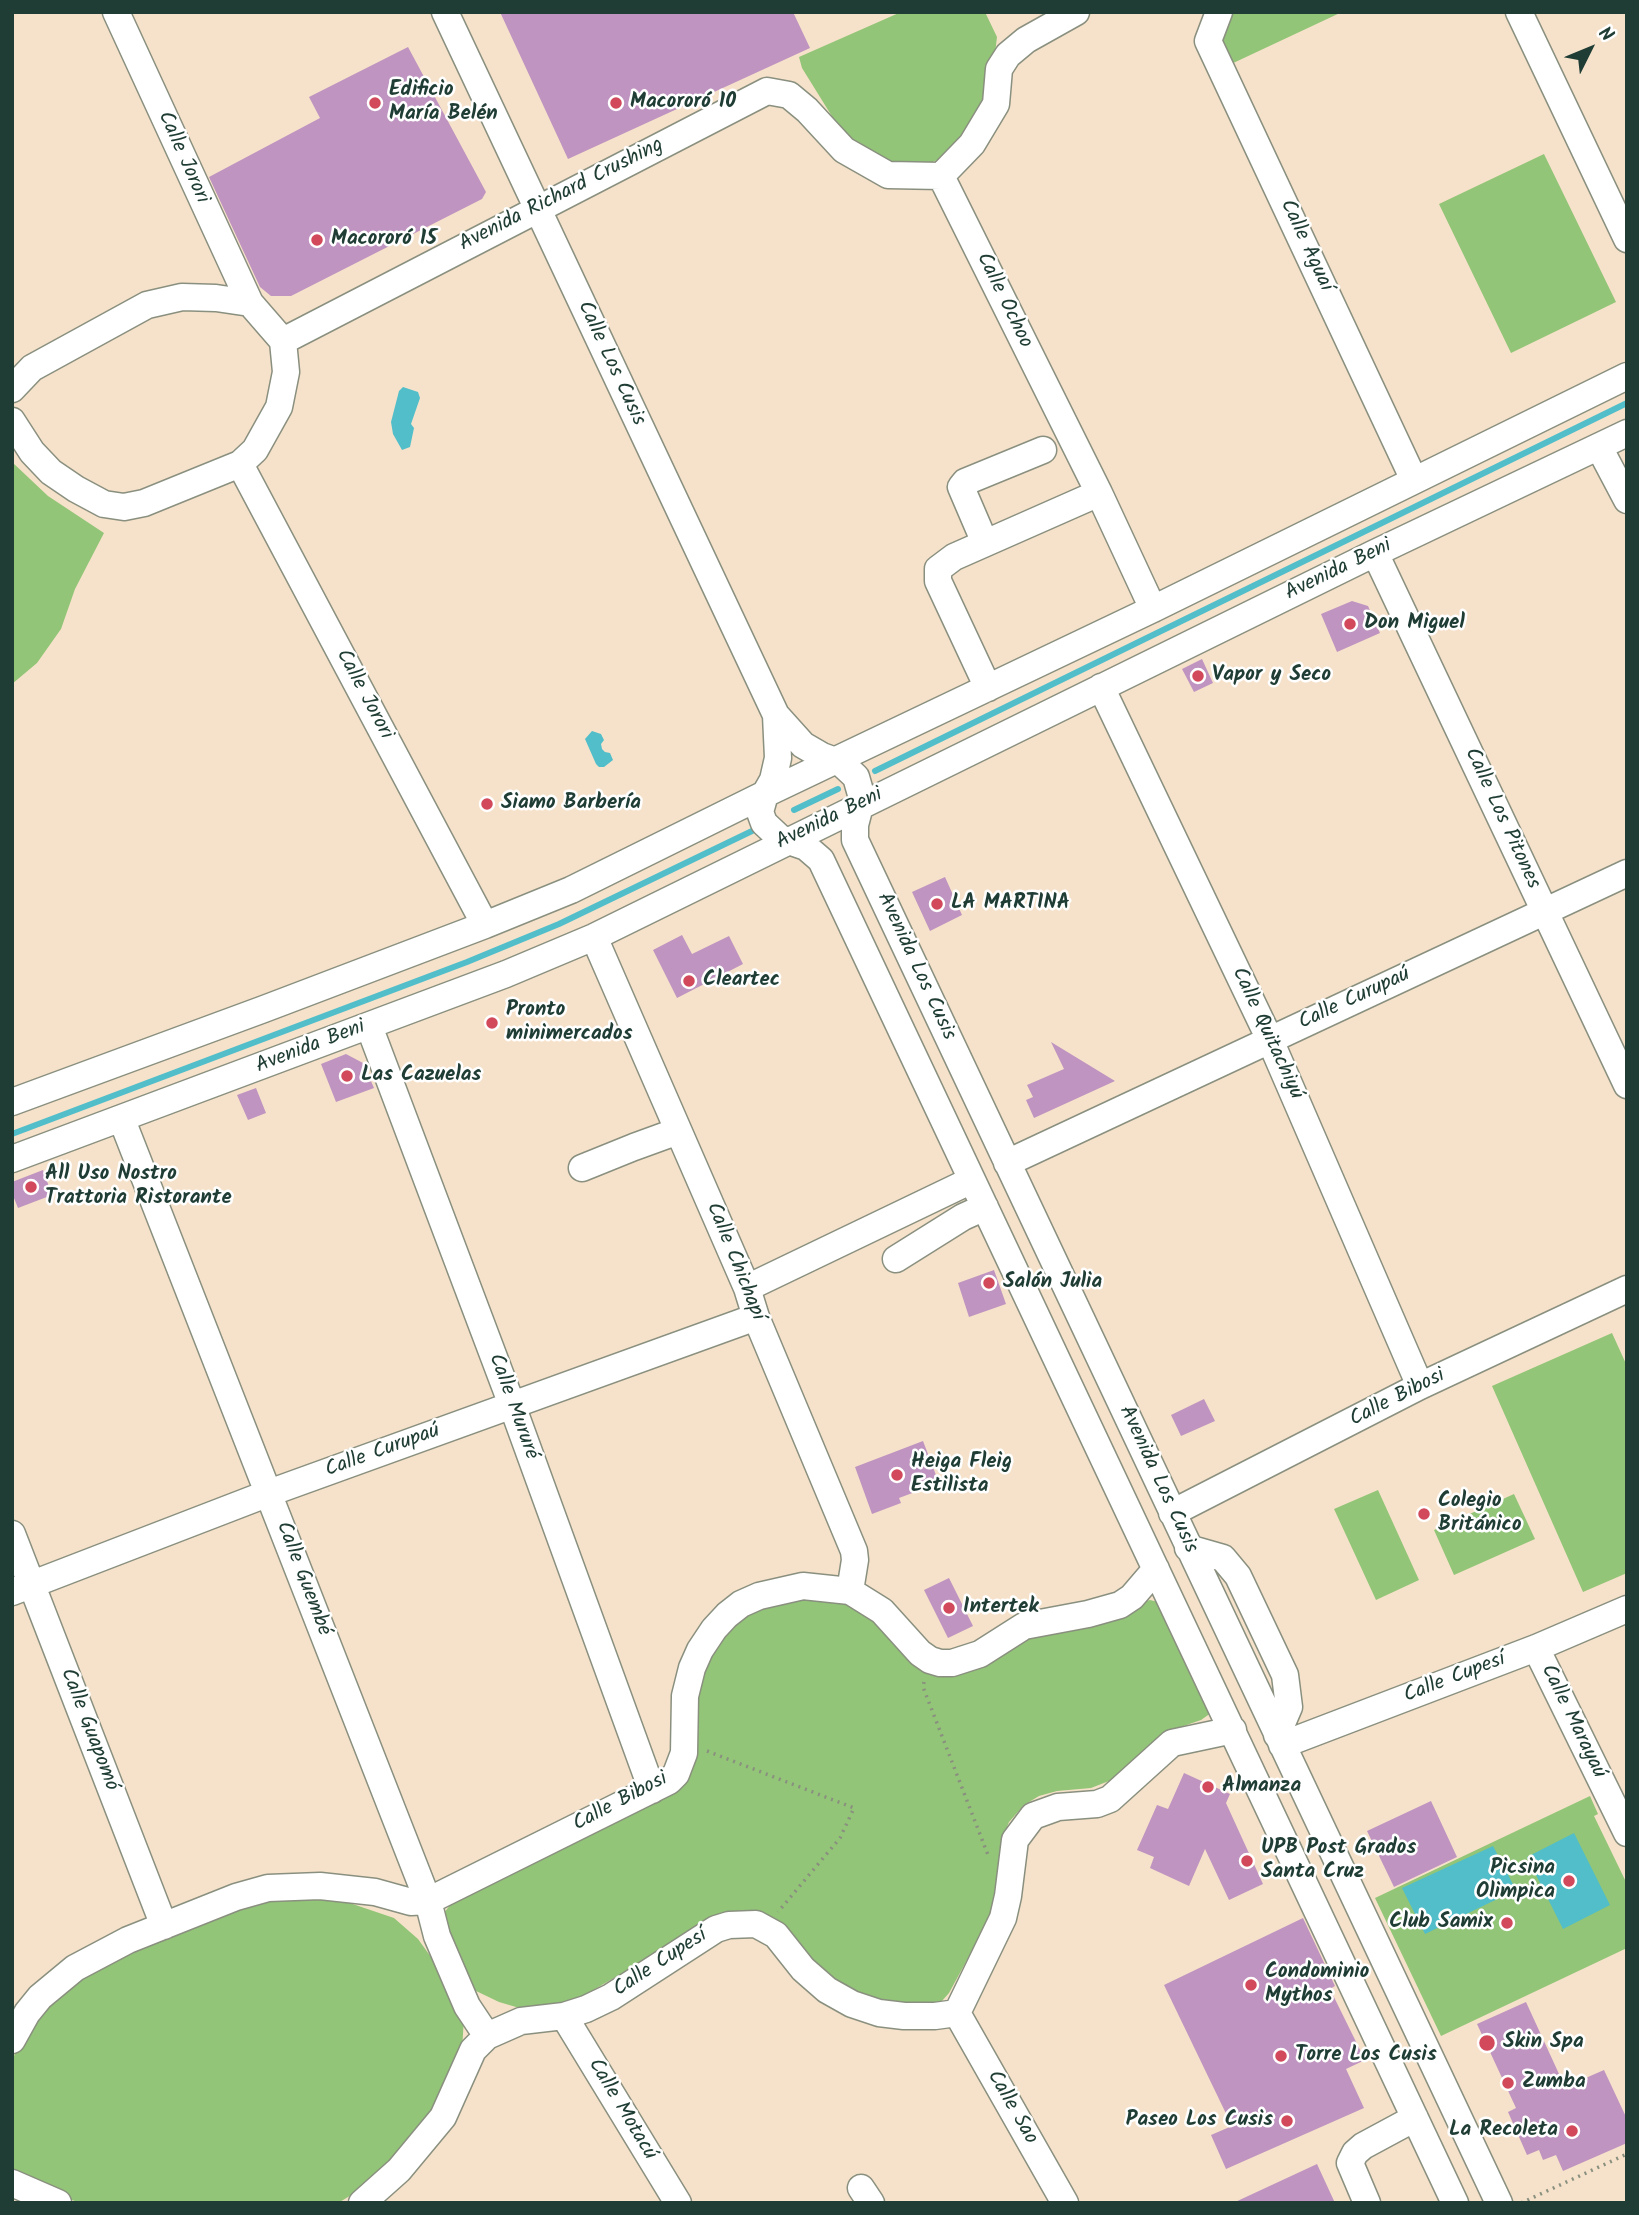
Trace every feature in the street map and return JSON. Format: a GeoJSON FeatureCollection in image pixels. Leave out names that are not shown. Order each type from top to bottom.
{"type":"FeatureCollection","features":[{"type":"Feature","properties":{"kind":"street","name":"Calle Jorori"},"geometry":{"type":"LineString","coordinates":[[116,12],[250,303],[283,341]]}},
{"type":"Feature","properties":{"kind":"street","name":"Calle Los Cusis"},"geometry":{"type":"LineString","coordinates":[[445,12],[776,715],[803,745],[835,761]]}},
{"type":"Feature","properties":{"kind":"street"},"geometry":{"type":"LineString","coordinates":[[941,176],[972,144],[996,104],[999,69],[1008,55],[1026,40],[1076,12]]}},
{"type":"Feature","properties":{"kind":"street","name":"Calle Aguaí"},"geometry":{"type":"LineString","coordinates":[[1219,12],[1208,41],[1414,480]]}},
{"type":"Feature","properties":{"kind":"street"},"geometry":{"type":"LineString","coordinates":[[1519,12],[1627,239]]}},
{"type":"Feature","properties":{"kind":"street","name":"Avenida Richard Crushing"},"geometry":{"type":"LineString","coordinates":[[283,341],[767,91],[789,95],[807,110],[844,150],[888,174],[941,176]]}},
{"type":"Feature","properties":{"kind":"street","name":"Calle Ochoo"},"geometry":{"type":"LineString","coordinates":[[941,176],[1099,493],[1153,609]]}},
{"type":"Feature","properties":{"kind":"street"},"geometry":{"type":"LineString","coordinates":[[12,389],[32,368],[147,305],[182,297],[250,303]]}},
{"type":"Feature","properties":{"kind":"street"},"geometry":{"type":"LineString","coordinates":[[12,421],[32,452],[51,472],[104,504],[124,507],[144,503],[240,464],[255,450],[279,407],[286,372],[283,341]]}},
{"type":"Feature","properties":{"kind":"street"},"geometry":{"type":"LineString","coordinates":[[12,1102],[485,925],[571,890],[1627,376]]}},
{"type":"Feature","properties":{"kind":"street","name":"Avenida Beni"},"geometry":{"type":"LineString","coordinates":[[12,1159],[506,974],[594,937],[1375,553],[1627,433]]}},
{"type":"Feature","properties":{"kind":"street"},"geometry":{"type":"LineString","coordinates":[[1599,447],[1627,500]]}},
{"type":"Feature","properties":{"kind":"street"},"geometry":{"type":"LineString","coordinates":[[985,543],[961,487],[965,482],[1043,450]]}},
{"type":"Feature","properties":{"kind":"street","name":"Calle Jorori"},"geometry":{"type":"LineString","coordinates":[[240,464],[485,925]]}},
{"type":"Feature","properties":{"kind":"street"},"geometry":{"type":"LineString","coordinates":[[988,688],[938,581],[942,564],[1099,493]]}},
{"type":"Feature","properties":{"kind":"street","name":"Calle Los Pitones"},"geometry":{"type":"LineString","coordinates":[[1375,553],[1627,1086]]}},
{"type":"Feature","properties":{"kind":"street","name":"Calle Quitachiyú"},"geometry":{"type":"LineString","coordinates":[[1101,687],[1270,1040],[1420,1386]]}},
{"type":"Feature","properties":{"kind":"street","name":"Calle Los Cusis"},"geometry":{"type":"LineString","coordinates":[[765,794],[773,780],[778,758],[776,715]]}},
{"type":"Feature","properties":{"kind":"street","name":"Avenida Los Cusis"},"geometry":{"type":"LineString","coordinates":[[835,761],[847,768],[856,778],[861,791],[855,840],[1499,2203]]}},
{"type":"Feature","properties":{"kind":"street","name":"Avenida Los Cusis"},"geometry":{"type":"LineString","coordinates":[[765,794],[760,812],[764,823],[773,833],[787,841],[798,843],[821,860],[1455,2203]]}},
{"type":"Feature","properties":{"kind":"street"},"geometry":{"type":"LineString","coordinates":[[831,881],[866,862]]}},
{"type":"Feature","properties":{"kind":"street","name":"Calle Curupaú"},"geometry":{"type":"LineString","coordinates":[[1007,1163],[1627,873]]}},
{"type":"Feature","properties":{"kind":"street","name":"Calle Chichapí"},"geometry":{"type":"LineString","coordinates":[[594,937],[747,1288],[756,1317],[854,1551],[850,1591]]}},
{"type":"Feature","properties":{"kind":"street","name":"Calle Mururé"},"geometry":{"type":"LineString","coordinates":[[369,1026],[512,1405],[652,1790]]}},
{"type":"Feature","properties":{"kind":"street","name":"Calle Guembé"},"geometry":{"type":"LineString","coordinates":[[122,1120],[428,1901],[437,1936],[467,2006],[487,2036]]}},
{"type":"Feature","properties":{"kind":"street"},"geometry":{"type":"LineString","coordinates":[[582,1168],[678,1131]]}},
{"type":"Feature","properties":{"kind":"street"},"geometry":{"type":"LineString","coordinates":[[747,1288],[972,1181]]}},
{"type":"Feature","properties":{"kind":"street"},"geometry":{"type":"LineString","coordinates":[[896,1259],[963,1217],[985,1207]]}},
{"type":"Feature","properties":{"kind":"street"},"geometry":{"type":"LineString","coordinates":[[1006,1252],[1042,1236]]}},
{"type":"Feature","properties":{"kind":"street","name":"Calle Bibosi"},"geometry":{"type":"LineString","coordinates":[[1172,1513],[1420,1386],[1627,1290]]}},
{"type":"Feature","properties":{"kind":"street","name":"Calle Curupaú"},"geometry":{"type":"LineString","coordinates":[[22,1588],[269,1493],[756,1317]]}},
{"type":"Feature","properties":{"kind":"street","name":"Calle Guapomó"},"geometry":{"type":"LineString","coordinates":[[12,1534],[22,1588],[164,1926]]}},
{"type":"Feature","properties":{"kind":"street"},"geometry":{"type":"LineString","coordinates":[[930,1660],[940,1663],[966,1660],[1024,1626],[1120,1605],[1132,1597],[1156,1569]]}},
{"type":"Feature","properties":{"kind":"street","name":"Calle Bibosi"},"geometry":{"type":"LineString","coordinates":[[428,1901],[669,1781],[676,1773],[686,1742],[685,1696],[692,1668],[714,1629],[741,1604],[793,1587],[850,1591],[882,1611],[920,1653],[930,1660]]}},
{"type":"Feature","properties":{"kind":"street","name":"Calle Cupesí"},"geometry":{"type":"LineString","coordinates":[[1280,1740],[1536,1648],[1627,1609]]}},
{"type":"Feature","properties":{"kind":"street","name":"Calle Marayaú"},"geometry":{"type":"LineString","coordinates":[[1536,1648],[1627,1833]]}},
{"type":"Feature","properties":{"kind":"street"},"geometry":{"type":"LineString","coordinates":[[765,1928],[776,1935],[803,1969],[827,1990],[852,2004],[879,2013],[904,2016],[935,2016],[957,2012],[1003,1918],[1015,1840],[1033,1816],[1058,1807],[1097,1804],[1111,1799],[1172,1743],[1233,1730]]}},
{"type":"Feature","properties":{"kind":"street"},"geometry":{"type":"LineString","coordinates":[[12,2040],[27,2013],[40,1997],[75,1968],[118,1945],[245,1894],[288,1886],[320,1886],[375,1892],[411,1902],[428,1901]]}},
{"type":"Feature","properties":{"kind":"street","name":"Calle Cupesí"},"geometry":{"type":"LineString","coordinates":[[487,2036],[521,2021],[564,2016],[611,1997],[716,1929],[742,1923],[765,1928]]}},
{"type":"Feature","properties":{"kind":"street"},"geometry":{"type":"LineString","coordinates":[[1352,1980],[1385,1965]]}},
{"type":"Feature","properties":{"kind":"street","name":"Calle Sao"},"geometry":{"type":"LineString","coordinates":[[957,2012],[1065,2203]]}},
{"type":"Feature","properties":{"kind":"street","name":"Calle Motacú"},"geometry":{"type":"LineString","coordinates":[[564,2016],[678,2203]]}},
{"type":"Feature","properties":{"kind":"street"},"geometry":{"type":"LineString","coordinates":[[362,2203],[399,2171],[443,2117],[473,2050],[487,2036]]}},
{"type":"Feature","properties":{"kind":"street"},"geometry":{"type":"LineString","coordinates":[[1367,2203],[1350,2164],[1355,2153],[1415,2118]]}},
{"type":"Feature","properties":{"kind":"street"},"geometry":{"type":"LineString","coordinates":[[12,2183],[58,2203]]}},
{"type":"Feature","properties":{"kind":"path"},"geometry":{"type":"LineString","coordinates":[[930,1660],[923,1687],[991,1860]]}},
{"type":"Feature","properties":{"kind":"path"},"geometry":{"type":"LineString","coordinates":[[686,1742],[854,1808],[841,1838],[765,1928]]}},
{"type":"Feature","properties":{"kind":"path"},"geometry":{"type":"LineString","coordinates":[[1521,2203],[1627,2154]]}},
{"type":"Feature","properties":{"kind":"green space"},"geometry":{"type":"Polygon","coordinates":[[[901,12],[985,12],[997,37],[990,95],[951,154],[926,165],[900,165],[869,154],[846,139],[802,68],[799,57],[901,12]]]}},
{"type":"Feature","properties":{"kind":"green space"},"geometry":{"type":"Polygon","coordinates":[[[1230,12],[1342,12],[1229,65],[1221,42],[1230,12]]]}},
{"type":"Feature","properties":{"kind":"green space"},"geometry":{"type":"Polygon","coordinates":[[[1544,154],[1616,302],[1511,353],[1439,204],[1544,154]]]}},
{"type":"Feature","properties":{"kind":"green space"},"geometry":{"type":"Polygon","coordinates":[[[12,462],[48,496],[104,533],[75,589],[61,629],[37,663],[12,684],[12,462]]]}},
{"type":"Feature","properties":{"kind":"green space"},"geometry":{"type":"Polygon","coordinates":[[[1612,1333],[1627,1366],[1627,1573],[1583,1592],[1492,1386],[1612,1333]]]}},
{"type":"Feature","properties":{"kind":"green space"},"geometry":{"type":"Polygon","coordinates":[[[1378,1490],[1419,1580],[1376,1600],[1334,1509],[1378,1490]]]}},
{"type":"Feature","properties":{"kind":"green space"},"geometry":{"type":"Polygon","coordinates":[[[1514,1494],[1535,1539],[1454,1575],[1434,1530],[1514,1494]]]}},
{"type":"Feature","properties":{"kind":"green space"},"geometry":{"type":"Polygon","coordinates":[[[807,1596],[852,1604],[873,1615],[922,1665],[1150,1600],[1158,1602],[1211,1713],[1201,1720],[1161,1736],[1124,1773],[1109,1781],[1091,1788],[1057,1791],[1039,1796],[1024,1805],[1009,1822],[1001,1842],[999,1883],[993,1912],[949,1993],[941,2002],[927,2006],[893,2003],[858,1995],[832,1982],[773,1921],[648,1958],[578,1999],[553,2007],[516,2007],[474,1990],[450,1947],[443,1914],[451,1904],[688,1767],[697,1743],[697,1679],[721,1635],[759,1606],[807,1596]]]}},
{"type":"Feature","properties":{"kind":"green space","name":"Club Samix"},"geometry":{"type":"Polygon","coordinates":[[[1590,1796],[1598,1814],[1594,1816],[1627,1884],[1627,1948],[1441,2036],[1375,1898],[1590,1796]]]}},
{"type":"Feature","properties":{"kind":"green space"},"geometry":{"type":"Polygon","coordinates":[[[268,1895],[329,1896],[394,1918],[418,1939],[436,1964],[464,2017],[462,2051],[432,2112],[388,2168],[338,2203],[79,2203],[12,2173],[12,2060],[37,2017],[66,1988],[111,1958],[268,1895]]]}},
{"type":"Feature","properties":{"kind":"water"},"geometry":{"type":"Polygon","coordinates":[[[403,387],[418,392],[420,398],[411,424],[414,428],[410,447],[402,450],[393,434],[391,422],[399,391],[403,387]]]}},
{"type":"Feature","properties":{"kind":"water"},"geometry":{"type":"Polygon","coordinates":[[[592,731],[601,734],[604,740],[602,749],[610,753],[613,760],[604,767],[596,764],[585,739],[592,731]]]}},
{"type":"Feature","properties":{"kind":"water","name":"Picsina Olimpica"},"geometry":{"type":"Polygon","coordinates":[[[1574,1833],[1610,1905],[1563,1929],[1527,1857],[1574,1833]]]}},
{"type":"Feature","properties":{"kind":"water"},"geometry":{"type":"Polygon","coordinates":[[[1493,1846],[1516,1890],[1425,1934],[1402,1888],[1493,1846]]]}},
{"type":"Feature","properties":{"kind":"building","name":"Macororó 10"},"geometry":{"type":"Polygon","coordinates":[[[500,12],[793,12],[810,48],[568,159],[500,12]]]}},
{"type":"Feature","properties":{"kind":"building","name":"Macororó 15"},"geometry":{"type":"Polygon","coordinates":[[[408,47],[486,192],[482,199],[291,296],[271,296],[260,287],[209,177],[320,118],[309,97],[408,47]]]}},
{"type":"Feature","properties":{"kind":"building","name":"Don Miguel"},"geometry":{"type":"Polygon","coordinates":[[[1352,601],[1368,606],[1380,633],[1337,652],[1321,614],[1352,601]]]}},
{"type":"Feature","properties":{"kind":"building","name":"Vapor y Seco"},"geometry":{"type":"Polygon","coordinates":[[[1202,659],[1213,683],[1194,692],[1182,669],[1202,659]]]}},
{"type":"Feature","properties":{"kind":"building","name":"LA MARTINA"},"geometry":{"type":"Polygon","coordinates":[[[945,877],[962,915],[930,931],[912,892],[945,877]]]}},
{"type":"Feature","properties":{"kind":"building","name":"Cleartec"},"geometry":{"type":"Polygon","coordinates":[[[682,935],[692,954],[729,936],[743,964],[677,998],[653,950],[682,935]]]}},
{"type":"Feature","properties":{"kind":"building"},"geometry":{"type":"Polygon","coordinates":[[[1051,1042],[1115,1081],[1034,1118],[1026,1100],[1033,1097],[1027,1085],[1064,1069],[1051,1042]]]}},
{"type":"Feature","properties":{"kind":"building","name":"Las Cazuelas"},"geometry":{"type":"Polygon","coordinates":[[[346,1054],[363,1063],[374,1088],[336,1102],[321,1064],[346,1054]]]}},
{"type":"Feature","properties":{"kind":"building"},"geometry":{"type":"Polygon","coordinates":[[[256,1088],[266,1113],[248,1120],[237,1095],[256,1088]]]}},
{"type":"Feature","properties":{"kind":"building","name":"All Uso Nostro Trattoria Ristorante"},"geometry":{"type":"Polygon","coordinates":[[[43,1170],[52,1195],[18,1208],[12,1193],[12,1182],[43,1170]]]}},
{"type":"Feature","properties":{"kind":"building"},"geometry":{"type":"Polygon","coordinates":[[[994,1270],[1006,1304],[969,1317],[958,1283],[994,1270]]]}},
{"type":"Feature","properties":{"kind":"building"},"geometry":{"type":"Polygon","coordinates":[[[1204,1399],[1215,1421],[1181,1436],[1171,1415],[1204,1399]]]}},
{"type":"Feature","properties":{"kind":"building","name":"Heiga Fleig Estilista"},"geometry":{"type":"Polygon","coordinates":[[[923,1441],[939,1483],[899,1498],[901,1503],[872,1514],[855,1467],[923,1441]]]}},
{"type":"Feature","properties":{"kind":"building","name":"Intertek"},"geometry":{"type":"Polygon","coordinates":[[[949,1578],[973,1626],[948,1638],[924,1590],[949,1578]]]}},
{"type":"Feature","properties":{"kind":"building"},"geometry":{"type":"Polygon","coordinates":[[[1184,1773],[1230,1794],[1226,1803],[1263,1884],[1229,1900],[1205,1849],[1189,1886],[1150,1868],[1154,1857],[1137,1850],[1157,1805],[1168,1809],[1184,1773]]]}},
{"type":"Feature","properties":{"kind":"building"},"geometry":{"type":"Polygon","coordinates":[[[1431,1801],[1457,1857],[1394,1887],[1367,1831],[1431,1801]]]}},
{"type":"Feature","properties":{"kind":"building"},"geometry":{"type":"Polygon","coordinates":[[[1303,1918],[1335,1986],[1330,1989],[1365,2060],[1346,2069],[1364,2108],[1226,2169],[1211,2135],[1232,2126],[1164,1985],[1303,1918]]]}},
{"type":"Feature","properties":{"kind":"building"},"geometry":{"type":"Polygon","coordinates":[[[1526,2002],[1565,2087],[1604,2070],[1627,2119],[1627,2143],[1563,2171],[1556,2155],[1543,2160],[1539,2150],[1527,2155],[1508,2112],[1516,2108],[1477,2024],[1526,2002]]]}},
{"type":"Feature","properties":{"kind":"building","name":"Paseo Los Cusis"},"geometry":{"type":"Polygon","coordinates":[[[1317,2164],[1335,2203],[1233,2203],[1317,2164]]]}},
{"type":"Feature","properties":{"kind":"waterway"},"geometry":{"type":"LineString","coordinates":[[875,771],[1627,403]]}},
{"type":"Feature","properties":{"kind":"waterway"},"geometry":{"type":"LineString","coordinates":[[794,810],[838,789]]}},
{"type":"Feature","properties":{"kind":"waterway"},"geometry":{"type":"LineString","coordinates":[[12,1134],[467,962],[559,924],[752,831]]}},
{"type":"Feature","properties":{"kind":"place","name":"Edificio María Belén"},"geometry":{"type":"Point","coordinates":[375,103]}},
{"type":"Feature","properties":{"kind":"place","name":"Macororó 10"},"geometry":{"type":"Point","coordinates":[616,103]}},
{"type":"Feature","properties":{"kind":"place","name":"Macororó 15"},"geometry":{"type":"Point","coordinates":[317,240]}},
{"type":"Feature","properties":{"kind":"place","name":"Don Miguel"},"geometry":{"type":"Point","coordinates":[1350,624]}},
{"type":"Feature","properties":{"kind":"place","name":"Vapor y Seco"},"geometry":{"type":"Point","coordinates":[1198,676]}},
{"type":"Feature","properties":{"kind":"place","name":"Siamo Barbería"},"geometry":{"type":"Point","coordinates":[487,804]}},
{"type":"Feature","properties":{"kind":"place","name":"LA MARTINA"},"geometry":{"type":"Point","coordinates":[937,904]}},
{"type":"Feature","properties":{"kind":"place","name":"Cleartec"},"geometry":{"type":"Point","coordinates":[689,981]}},
{"type":"Feature","properties":{"kind":"place","name":"Pronto minimercados"},"geometry":{"type":"Point","coordinates":[492,1023]}},
{"type":"Feature","properties":{"kind":"place","name":"Las Cazuelas"},"geometry":{"type":"Point","coordinates":[347,1076]}},
{"type":"Feature","properties":{"kind":"place","name":"All Uso Nostro Trattoria Ristorante"},"geometry":{"type":"Point","coordinates":[31,1187]}},
{"type":"Feature","properties":{"kind":"place","name":"Salón Julia"},"geometry":{"type":"Point","coordinates":[989,1283]}},
{"type":"Feature","properties":{"kind":"place","name":"Heiga Fleig Estilista"},"geometry":{"type":"Point","coordinates":[897,1475]}},
{"type":"Feature","properties":{"kind":"place","name":"Colegio Británico"},"geometry":{"type":"Point","coordinates":[1424,1514]}},
{"type":"Feature","properties":{"kind":"place","name":"Intertek"},"geometry":{"type":"Point","coordinates":[949,1608]}},
{"type":"Feature","properties":{"kind":"place","name":"Almanza"},"geometry":{"type":"Point","coordinates":[1208,1787]}},
{"type":"Feature","properties":{"kind":"place","name":"UPB Post Grados Santa Cruz"},"geometry":{"type":"Point","coordinates":[1247,1861]}},
{"type":"Feature","properties":{"kind":"place","name":"Picsina Olimpica"},"geometry":{"type":"Point","coordinates":[1569,1881]}},
{"type":"Feature","properties":{"kind":"place","name":"Club Samix"},"geometry":{"type":"Point","coordinates":[1507,1923]}},
{"type":"Feature","properties":{"kind":"place","name":"Condominio Mythos"},"geometry":{"type":"Point","coordinates":[1251,1985]}},
{"type":"Feature","properties":{"kind":"place","name":"Skin Spa"},"geometry":{"type":"Point","coordinates":[1487,2043]}},
{"type":"Feature","properties":{"kind":"place","name":"Torre Los Cusis"},"geometry":{"type":"Point","coordinates":[1281,2056]}},
{"type":"Feature","properties":{"kind":"place","name":"Zumba"},"geometry":{"type":"Point","coordinates":[1508,2083]}},
{"type":"Feature","properties":{"kind":"place","name":"Paseo Los Cusis"},"geometry":{"type":"Point","coordinates":[1287,2121]}},
{"type":"Feature","properties":{"kind":"place","name":"La Recoleta"},"geometry":{"type":"Point","coordinates":[1572,2131]}}]}
